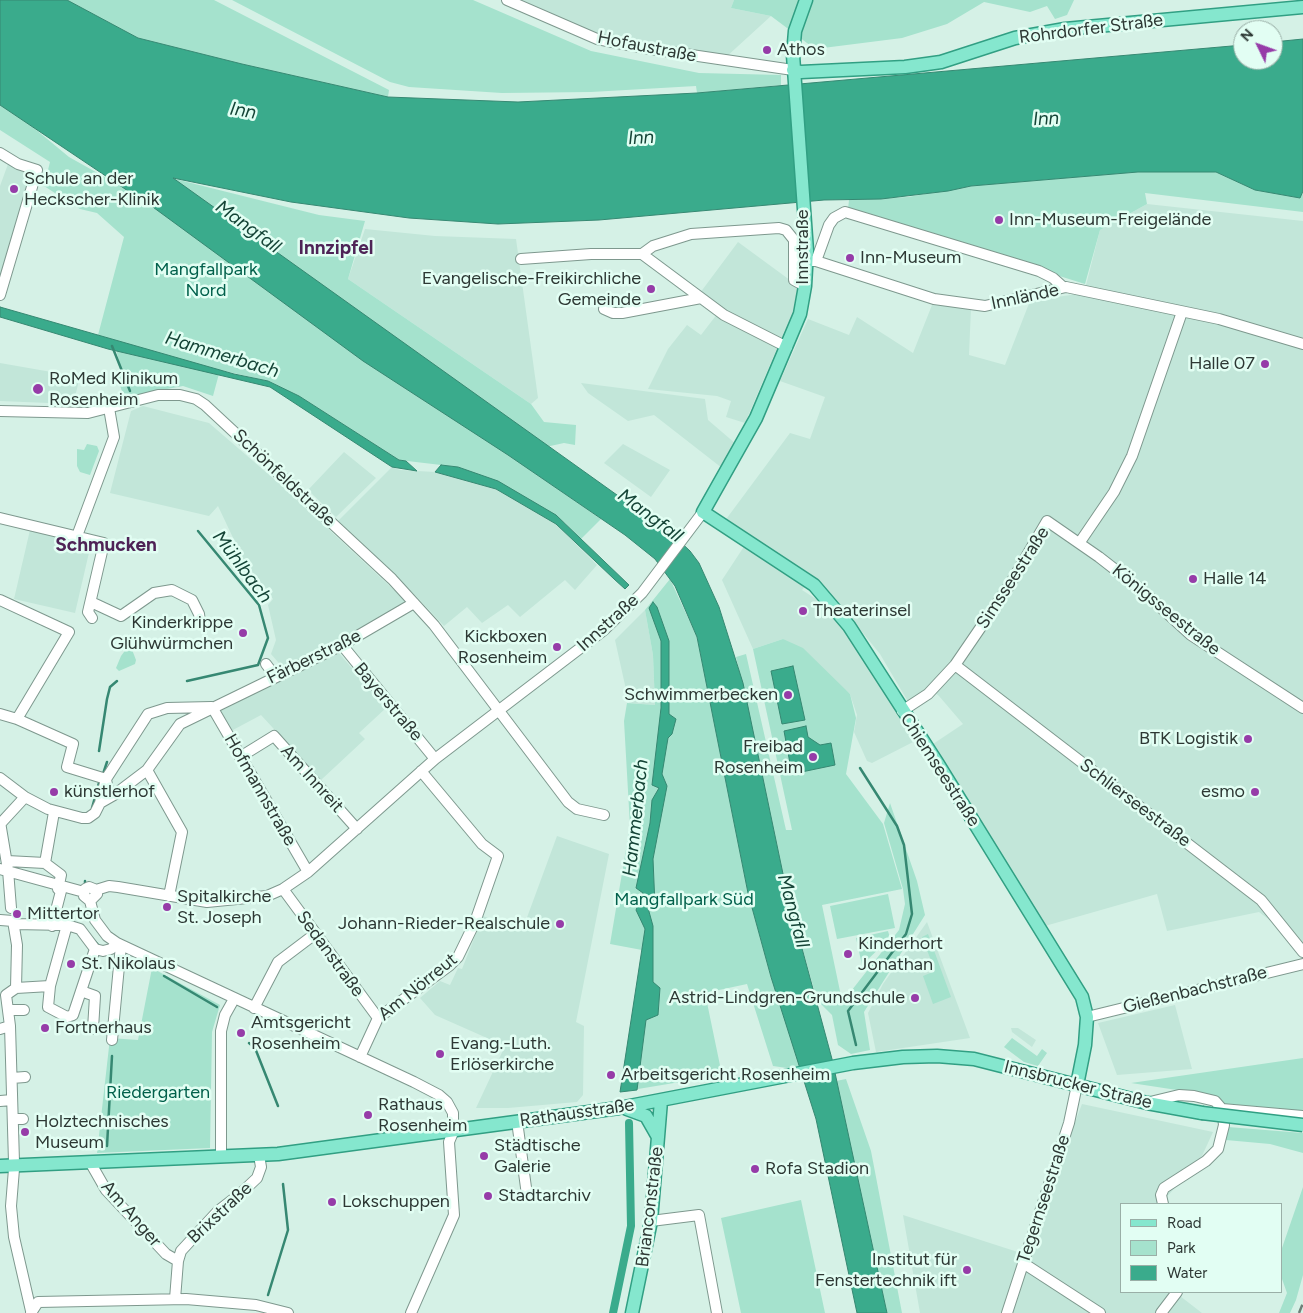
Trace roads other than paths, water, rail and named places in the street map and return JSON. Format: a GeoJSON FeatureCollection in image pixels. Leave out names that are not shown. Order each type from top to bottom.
{"type":"FeatureCollection","features":[{"type":"Feature","properties":{"kind":"main road","name":"Innstraße"},"geometry":{"type":"LineString","coordinates":[[703,512],[749,433],[787,347],[800,314],[812,261],[804,214],[793,70],[795,31],[806,0]]}},
{"type":"Feature","properties":{"kind":"main road","name":"Rohrdorfer Straße"},"geometry":{"type":"LineString","coordinates":[[793,70],[801,72],[905,68],[942,62],[1014,38],[1065,29],[1303,7]]}},
{"type":"Feature","properties":{"kind":"main road","name":"Chiemseestraße"},"geometry":{"type":"LineString","coordinates":[[703,512],[814,585],[849,626],[902,711],[938,764],[1082,997],[1087,1016],[1085,1044],[1077,1085]]}},
{"type":"Feature","properties":{"kind":"main road","name":"Innsbrucker Straße"},"geometry":{"type":"LineString","coordinates":[[853,1063],[903,1057],[962,1057],[1147,1103],[1202,1114],[1303,1125]]}},
{"type":"Feature","properties":{"kind":"main road","name":"Rathausstraße"},"geometry":{"type":"LineString","coordinates":[[0,1166],[259,1156],[619,1108],[853,1063]]}},
{"type":"Feature","properties":{"kind":"main road","name":"Brianconstraße"},"geometry":{"type":"LineString","coordinates":[[632,1313],[651,1221],[661,1101]]}},
{"type":"Feature","properties":{"kind":"main road"},"geometry":{"type":"LineString","coordinates":[[619,1108],[634,1110],[646,1116],[658,1139]]}},
{"type":"Feature","properties":{"kind":"street","name":"Hofaustraße"},"geometry":{"type":"LineString","coordinates":[[507,0],[597,39],[699,57],[793,70]]}},
{"type":"Feature","properties":{"kind":"street"},"geometry":{"type":"LineString","coordinates":[[0,154],[18,164],[36,170],[0,296]]}},
{"type":"Feature","properties":{"kind":"street"},"geometry":{"type":"LineString","coordinates":[[812,261],[829,225],[834,218],[845,212],[1039,271],[1053,278],[1064,287]]}},
{"type":"Feature","properties":{"kind":"street"},"geometry":{"type":"LineString","coordinates":[[521,259],[591,254],[642,254],[653,246],[691,234],[779,228],[786,230],[794,240],[794,280],[805,286]]}},
{"type":"Feature","properties":{"kind":"street"},"geometry":{"type":"LineString","coordinates":[[642,254],[724,315],[787,347]]}},
{"type":"Feature","properties":{"kind":"street","name":"Innlände"},"geometry":{"type":"LineString","coordinates":[[812,261],[918,295],[985,306],[1064,287],[1219,319],[1303,344]]}},
{"type":"Feature","properties":{"kind":"street"},"geometry":{"type":"LineString","coordinates":[[604,309],[613,313],[622,313],[701,298]]}},
{"type":"Feature","properties":{"kind":"street"},"geometry":{"type":"LineString","coordinates":[[1080,542],[1114,492],[1132,456],[1182,312]]}},
{"type":"Feature","properties":{"kind":"street","name":"Schönfeldstraße"},"geometry":{"type":"LineString","coordinates":[[0,411],[88,413],[158,395],[180,395],[196,399],[205,404],[353,542],[414,603],[434,625],[572,806],[604,815]]}},
{"type":"Feature","properties":{"kind":"street"},"geometry":{"type":"LineString","coordinates":[[77,536],[114,437],[109,408]]}},
{"type":"Feature","properties":{"kind":"street","name":"Innstraße"},"geometry":{"type":"LineString","coordinates":[[96,890],[114,886],[207,902],[267,896],[283,889],[308,872],[435,759],[599,635],[642,593],[703,512]]}},
{"type":"Feature","properties":{"kind":"street"},"geometry":{"type":"LineString","coordinates":[[0,518],[104,543],[88,612],[92,618]]}},
{"type":"Feature","properties":{"kind":"street","name":"Simsseestraße"},"geometry":{"type":"LineString","coordinates":[[902,711],[928,694],[955,665],[1009,586],[1047,521],[1080,542]]}},
{"type":"Feature","properties":{"kind":"street","name":"Königsseestraße"},"geometry":{"type":"LineString","coordinates":[[1080,542],[1144,592],[1191,635],[1303,708]]}},
{"type":"Feature","properties":{"kind":"street"},"geometry":{"type":"LineString","coordinates":[[91,602],[121,616],[154,593],[172,590],[192,600],[200,614],[200,621],[205,626]]}},
{"type":"Feature","properties":{"kind":"street"},"geometry":{"type":"LineString","coordinates":[[0,600],[70,632],[18,719]]}},
{"type":"Feature","properties":{"kind":"street","name":"Färberstraße"},"geometry":{"type":"LineString","coordinates":[[100,803],[147,770],[180,724],[275,676],[342,645],[414,603]]}},
{"type":"Feature","properties":{"kind":"street","name":"Bayerstraße"},"geometry":{"type":"LineString","coordinates":[[342,645],[435,759]]}},
{"type":"Feature","properties":{"kind":"street"},"geometry":{"type":"LineString","coordinates":[[266,664],[275,676]]}},
{"type":"Feature","properties":{"kind":"street","name":"Schlierseestraße"},"geometry":{"type":"LineString","coordinates":[[955,665],[1261,900],[1303,952]]}},
{"type":"Feature","properties":{"kind":"street","name":"Färberstraße"},"geometry":{"type":"LineString","coordinates":[[54,812],[82,818],[92,816],[100,803],[102,778],[148,714],[167,708],[212,707]]}},
{"type":"Feature","properties":{"kind":"street","name":"Hofmannstraße"},"geometry":{"type":"LineString","coordinates":[[212,707],[308,872]]}},
{"type":"Feature","properties":{"kind":"street"},"geometry":{"type":"LineString","coordinates":[[167,708],[180,724]]}},
{"type":"Feature","properties":{"kind":"street"},"geometry":{"type":"LineString","coordinates":[[0,714],[18,719],[73,744],[68,767],[102,778],[108,791],[114,795]]}},
{"type":"Feature","properties":{"kind":"street","name":"Am Innreit"},"geometry":{"type":"LineString","coordinates":[[240,756],[274,736],[357,829]]}},
{"type":"Feature","properties":{"kind":"street"},"geometry":{"type":"LineString","coordinates":[[147,770],[182,832],[169,896]]}},
{"type":"Feature","properties":{"kind":"street","name":"Am Nörreut"},"geometry":{"type":"LineString","coordinates":[[360,1057],[378,1018],[449,966],[458,957],[475,922],[498,856],[482,844],[421,771]]}},
{"type":"Feature","properties":{"kind":"street"},"geometry":{"type":"LineString","coordinates":[[0,778],[25,796],[54,812],[45,863]]}},
{"type":"Feature","properties":{"kind":"street"},"geometry":{"type":"LineString","coordinates":[[11,908],[5,888],[5,867],[0,823],[25,796]]}},
{"type":"Feature","properties":{"kind":"street"},"geometry":{"type":"LineString","coordinates":[[5,867],[45,863],[61,876],[58,889],[61,891],[52,926]]}},
{"type":"Feature","properties":{"kind":"street"},"geometry":{"type":"LineString","coordinates":[[5,867],[84,892]]}},
{"type":"Feature","properties":{"kind":"street"},"geometry":{"type":"LineString","coordinates":[[84,892],[90,888],[96,890],[96,898],[90,901]]}},
{"type":"Feature","properties":{"kind":"street","name":"Sedanstraße"},"geometry":{"type":"LineString","coordinates":[[283,889],[378,1018]]}},
{"type":"Feature","properties":{"kind":"street"},"geometry":{"type":"LineString","coordinates":[[84,892],[85,898],[90,901],[100,928],[107,936],[119,944],[439,1095],[447,1102],[453,1113],[454,1130],[450,1142],[454,1215],[411,1313]]}},
{"type":"Feature","properties":{"kind":"street"},"geometry":{"type":"LineString","coordinates":[[0,920],[12,921],[14,924],[52,926],[66,930],[80,929],[95,949]]}},
{"type":"Feature","properties":{"kind":"street"},"geometry":{"type":"LineString","coordinates":[[14,924],[20,988]]}},
{"type":"Feature","properties":{"kind":"street"},"geometry":{"type":"LineString","coordinates":[[66,930],[50,986],[48,1007],[67,1017],[73,1015],[95,949]]}},
{"type":"Feature","properties":{"kind":"street"},"geometry":{"type":"LineString","coordinates":[[254,1008],[278,962],[315,934]]}},
{"type":"Feature","properties":{"kind":"street"},"geometry":{"type":"LineString","coordinates":[[95,949],[112,949],[119,944]]}},
{"type":"Feature","properties":{"kind":"street"},"geometry":{"type":"LineString","coordinates":[[112,1040],[119,944]]}},
{"type":"Feature","properties":{"kind":"street","name":"Gießenbachstraße"},"geometry":{"type":"LineString","coordinates":[[1087,1016],[1303,964]]}},
{"type":"Feature","properties":{"kind":"street"},"geometry":{"type":"LineString","coordinates":[[31,1312],[10,1231],[18,1119],[12,1100],[12,1078],[5,1027],[8,1010],[3,993],[20,988],[50,986]]}},
{"type":"Feature","properties":{"kind":"street"},"geometry":{"type":"LineString","coordinates":[[80,991],[95,996],[93,1029]]}},
{"type":"Feature","properties":{"kind":"street"},"geometry":{"type":"LineString","coordinates":[[221,1156],[221,1031],[225,1015],[234,999]]}},
{"type":"Feature","properties":{"kind":"street"},"geometry":{"type":"LineString","coordinates":[[8,1010],[24,1010]]}},
{"type":"Feature","properties":{"kind":"street"},"geometry":{"type":"LineString","coordinates":[[12,1078],[26,1077]]}},
{"type":"Feature","properties":{"kind":"street","name":"Tegernseestraße"},"geometry":{"type":"LineString","coordinates":[[1007,1313],[1068,1123],[1077,1085]]}},
{"type":"Feature","properties":{"kind":"street"},"geometry":{"type":"LineString","coordinates":[[1147,1103],[1179,1095],[1194,1096],[1215,1101],[1222,1110],[1224,1125],[1218,1149],[1206,1161],[1162,1192],[1163,1203]]}},
{"type":"Feature","properties":{"kind":"street"},"geometry":{"type":"LineString","coordinates":[[0,1101],[12,1100]]}},
{"type":"Feature","properties":{"kind":"street"},"geometry":{"type":"LineString","coordinates":[[1222,1110],[1303,1116]]}},
{"type":"Feature","properties":{"kind":"street"},"geometry":{"type":"LineString","coordinates":[[517,1121],[527,1195]]}},
{"type":"Feature","properties":{"kind":"street","name":"Brixstraße"},"geometry":{"type":"LineString","coordinates":[[175,1299],[178,1261],[181,1250],[207,1222],[257,1178],[261,1167],[259,1156]]}},
{"type":"Feature","properties":{"kind":"street","name":"Am Anger"},"geometry":{"type":"LineString","coordinates":[[90,1162],[106,1190],[166,1254],[178,1261]]}},
{"type":"Feature","properties":{"kind":"street"},"geometry":{"type":"LineString","coordinates":[[651,1221],[699,1215],[716,1313]]}},
{"type":"Feature","properties":{"kind":"street"},"geometry":{"type":"LineString","coordinates":[[1023,1263],[1100,1313]]}},
{"type":"Feature","properties":{"kind":"street"},"geometry":{"type":"LineString","coordinates":[[1161,1313],[1176,1293]]}},
{"type":"Feature","properties":{"kind":"street"},"geometry":{"type":"LineString","coordinates":[[31,1312],[38,1302],[175,1299],[208,1300],[288,1313]]}},
{"type":"Feature","properties":{"kind":"water","name":"Inn"},"geometry":{"type":"Polygon","coordinates":[[[0,0],[67,0],[138,38],[388,97],[518,102],[697,93],[1233,46],[1233,70],[1283,70],[1283,41],[1303,39],[1303,191],[1300,198],[1255,190],[1216,172],[1138,172],[971,186],[948,191],[881,199],[824,200],[599,220],[498,224],[409,218],[291,202],[173,178],[673,535],[690,551],[699,563],[719,607],[743,683],[787,893],[832,1059],[887,1313],[857,1313],[816,1119],[771,977],[748,893],[697,637],[675,586],[655,559],[625,535],[508,455],[363,361],[146,202],[146,198],[140,195],[137,197],[0,105],[0,0]]]}},
{"type":"Feature","properties":{"kind":"water"},"geometry":{"type":"Polygon","coordinates":[[[0,307],[234,374],[268,381],[299,396],[399,460],[406,461],[417,471],[392,467],[270,387],[108,349],[0,317],[0,307]]]}},
{"type":"Feature","properties":{"kind":"water"},"geometry":{"type":"Polygon","coordinates":[[[441,465],[458,467],[498,481],[556,515],[629,585],[625,589],[556,524],[496,489],[435,472],[441,465]]]}},
{"type":"Feature","properties":{"kind":"water"},"geometry":{"type":"Polygon","coordinates":[[[653,602],[657,607],[669,641],[669,714],[676,719],[672,734],[668,738],[662,774],[667,786],[653,859],[655,906],[648,908],[653,926],[653,982],[660,988],[658,1015],[646,1020],[637,1090],[620,1092],[645,929],[636,910],[643,893],[636,888],[650,823],[652,800],[659,788],[652,785],[661,708],[661,641],[649,608],[653,602]]]}},
{"type":"Feature","properties":{"kind":"water","name":"Schwimmerbecken"},"geometry":{"type":"Polygon","coordinates":[[[793,666],[805,720],[782,724],[771,671],[793,666]]]}},
{"type":"Feature","properties":{"kind":"water"},"geometry":{"type":"Polygon","coordinates":[[[806,726],[808,737],[820,745],[831,743],[835,765],[792,774],[784,731],[806,726]]]}},
{"type":"Feature","properties":{"kind":"waterway","name":"Mühlbach"},"geometry":{"type":"LineString","coordinates":[[112,346],[130,391]]}},
{"type":"Feature","properties":{"kind":"waterway","name":"Mühlbach"},"geometry":{"type":"LineString","coordinates":[[187,681],[258,665],[268,638],[259,605],[198,531]]}},
{"type":"Feature","properties":{"kind":"waterway","name":"Mühlbach"},"geometry":{"type":"LineString","coordinates":[[99,751],[110,687],[117,681]]}},
{"type":"Feature","properties":{"kind":"waterway","name":"Mühlbach"},"geometry":{"type":"LineString","coordinates":[[103,774],[107,762]]}},
{"type":"Feature","properties":{"kind":"waterway"},"geometry":{"type":"LineString","coordinates":[[856,1045],[848,1011],[906,934],[912,914],[904,845],[897,826],[860,768]]}},
{"type":"Feature","properties":{"kind":"waterway","name":"Mühlbach"},"geometry":{"type":"LineString","coordinates":[[92,808],[100,779]]}},
{"type":"Feature","properties":{"kind":"waterway"},"geometry":{"type":"LineString","coordinates":[[58,915],[74,922]]}},
{"type":"Feature","properties":{"kind":"waterway"},"geometry":{"type":"LineString","coordinates":[[92,938],[100,947]]}},
{"type":"Feature","properties":{"kind":"waterway","name":"Mühlbach"},"geometry":{"type":"LineString","coordinates":[[164,976],[217,1007]]}},
{"type":"Feature","properties":{"kind":"waterway","name":"Mühlbach"},"geometry":{"type":"LineString","coordinates":[[249,1043],[255,1048],[278,1106]]}},
{"type":"Feature","properties":{"kind":"waterway"},"geometry":{"type":"LineString","coordinates":[[107,1146],[112,1056]]}},
{"type":"Feature","properties":{"kind":"waterway","name":"Hammerbach"},"geometry":{"type":"LineString","coordinates":[[613,1313],[631,1226],[629,1123]]}},
{"type":"Feature","properties":{"kind":"waterway","name":"Mühlbach"},"geometry":{"type":"LineString","coordinates":[[268,1295],[288,1230],[283,1184]]}},
{"type":"Feature","properties":{"kind":"railway"},"geometry":{"type":"LineString","coordinates":[[1299,1313],[1303,1303]]}},
{"type":"Feature","properties":{"kind":"place","name":"Athos"},"geometry":{"type":"Point","coordinates":[767,50]}},
{"type":"Feature","properties":{"kind":"place","name":"Schule an der Heckscher-Klinik"},"geometry":{"type":"Point","coordinates":[14,189]}},
{"type":"Feature","properties":{"kind":"place","name":"Inn-Museum-Freigelände"},"geometry":{"type":"Point","coordinates":[999,220]}},
{"type":"Feature","properties":{"kind":"place","name":"Inn-Museum"},"geometry":{"type":"Point","coordinates":[850,258]}},
{"type":"Feature","properties":{"kind":"place","name":"Evangelische-Freikirchliche Gemeinde"},"geometry":{"type":"Point","coordinates":[651,289]}},
{"type":"Feature","properties":{"kind":"place","name":"Halle 07"},"geometry":{"type":"Point","coordinates":[1265,364]}},
{"type":"Feature","properties":{"kind":"place","name":"RoMed Klinikum Rosenheim"},"geometry":{"type":"Point","coordinates":[38,389]}},
{"type":"Feature","properties":{"kind":"place","name":"Halle 14"},"geometry":{"type":"Point","coordinates":[1193,579]}},
{"type":"Feature","properties":{"kind":"place","name":"Theaterinsel"},"geometry":{"type":"Point","coordinates":[803,611]}},
{"type":"Feature","properties":{"kind":"place","name":"Kinderkrippe Glühwürmchen"},"geometry":{"type":"Point","coordinates":[243,633]}},
{"type":"Feature","properties":{"kind":"place","name":"Kickboxen Rosenheim"},"geometry":{"type":"Point","coordinates":[557,647]}},
{"type":"Feature","properties":{"kind":"place","name":"Schwimmerbecken"},"geometry":{"type":"Point","coordinates":[788,695]}},
{"type":"Feature","properties":{"kind":"place","name":"BTK Logistik"},"geometry":{"type":"Point","coordinates":[1248,739]}},
{"type":"Feature","properties":{"kind":"place","name":"Freibad Rosenheim"},"geometry":{"type":"Point","coordinates":[813,757]}},
{"type":"Feature","properties":{"kind":"place","name":"künstlerhof"},"geometry":{"type":"Point","coordinates":[54,792]}},
{"type":"Feature","properties":{"kind":"place","name":"esmo"},"geometry":{"type":"Point","coordinates":[1255,792]}},
{"type":"Feature","properties":{"kind":"place","name":"Spitalkirche St. Joseph"},"geometry":{"type":"Point","coordinates":[167,907]}},
{"type":"Feature","properties":{"kind":"place","name":"Mittertor"},"geometry":{"type":"Point","coordinates":[17,914]}},
{"type":"Feature","properties":{"kind":"place","name":"Johann-Rieder-Realschule"},"geometry":{"type":"Point","coordinates":[560,924]}},
{"type":"Feature","properties":{"kind":"place","name":"Kinderhort Jonathan"},"geometry":{"type":"Point","coordinates":[848,954]}},
{"type":"Feature","properties":{"kind":"place","name":"St. Nikolaus"},"geometry":{"type":"Point","coordinates":[71,964]}},
{"type":"Feature","properties":{"kind":"place","name":"Astrid-Lindgren-Grundschule"},"geometry":{"type":"Point","coordinates":[915,998]}},
{"type":"Feature","properties":{"kind":"place","name":"Fortnerhaus"},"geometry":{"type":"Point","coordinates":[45,1028]}},
{"type":"Feature","properties":{"kind":"place","name":"Amtsgericht Rosenheim"},"geometry":{"type":"Point","coordinates":[241,1033]}},
{"type":"Feature","properties":{"kind":"place","name":"Evang.-Luth. Erlöserkirche"},"geometry":{"type":"Point","coordinates":[440,1054]}},
{"type":"Feature","properties":{"kind":"place","name":"Arbeitsgericht Rosenheim"},"geometry":{"type":"Point","coordinates":[611,1075]}},
{"type":"Feature","properties":{"kind":"place","name":"Rathaus Rosenheim"},"geometry":{"type":"Point","coordinates":[368,1115]}},
{"type":"Feature","properties":{"kind":"place","name":"Holztechnisches Museum"},"geometry":{"type":"Point","coordinates":[25,1132]}},
{"type":"Feature","properties":{"kind":"place","name":"Städtische Galerie"},"geometry":{"type":"Point","coordinates":[484,1156]}},
{"type":"Feature","properties":{"kind":"place","name":"Rofa Stadion"},"geometry":{"type":"Point","coordinates":[755,1169]}},
{"type":"Feature","properties":{"kind":"place","name":"Stadtarchiv"},"geometry":{"type":"Point","coordinates":[488,1196]}},
{"type":"Feature","properties":{"kind":"place","name":"Lokschuppen"},"geometry":{"type":"Point","coordinates":[332,1202]}},
{"type":"Feature","properties":{"kind":"place","name":"Institut für Fenstertechnik ift"},"geometry":{"type":"Point","coordinates":[967,1270]}},
{"type":"Feature","properties":{"kind":"district","name":"Innzipfel"},"geometry":{"type":"Point","coordinates":[336,248]}},
{"type":"Feature","properties":{"kind":"district","name":"Schmucken"},"geometry":{"type":"Point","coordinates":[106,545]}},
{"type":"Feature","properties":{"kind":"water label","name":"Mangfall"},"geometry":{"type":"Point","coordinates":[248,227]}},
{"type":"Feature","properties":{"kind":"water label","name":"Mangfall"},"geometry":{"type":"Point","coordinates":[650,516]}},
{"type":"Feature","properties":{"kind":"water label","name":"Mangfall"},"geometry":{"type":"Point","coordinates":[793,911]}},
{"type":"Feature","properties":{"kind":"park label","name":"Mangfallpark Nord"},"geometry":{"type":"Point","coordinates":[206,280]}},
{"type":"Feature","properties":{"kind":"park label","name":"Mangfallpark Süd"},"geometry":{"type":"Point","coordinates":[684,900]}},
{"type":"Feature","properties":{"kind":"park label","name":"Riedergarten"},"geometry":{"type":"Point","coordinates":[158,1093]}}]}
